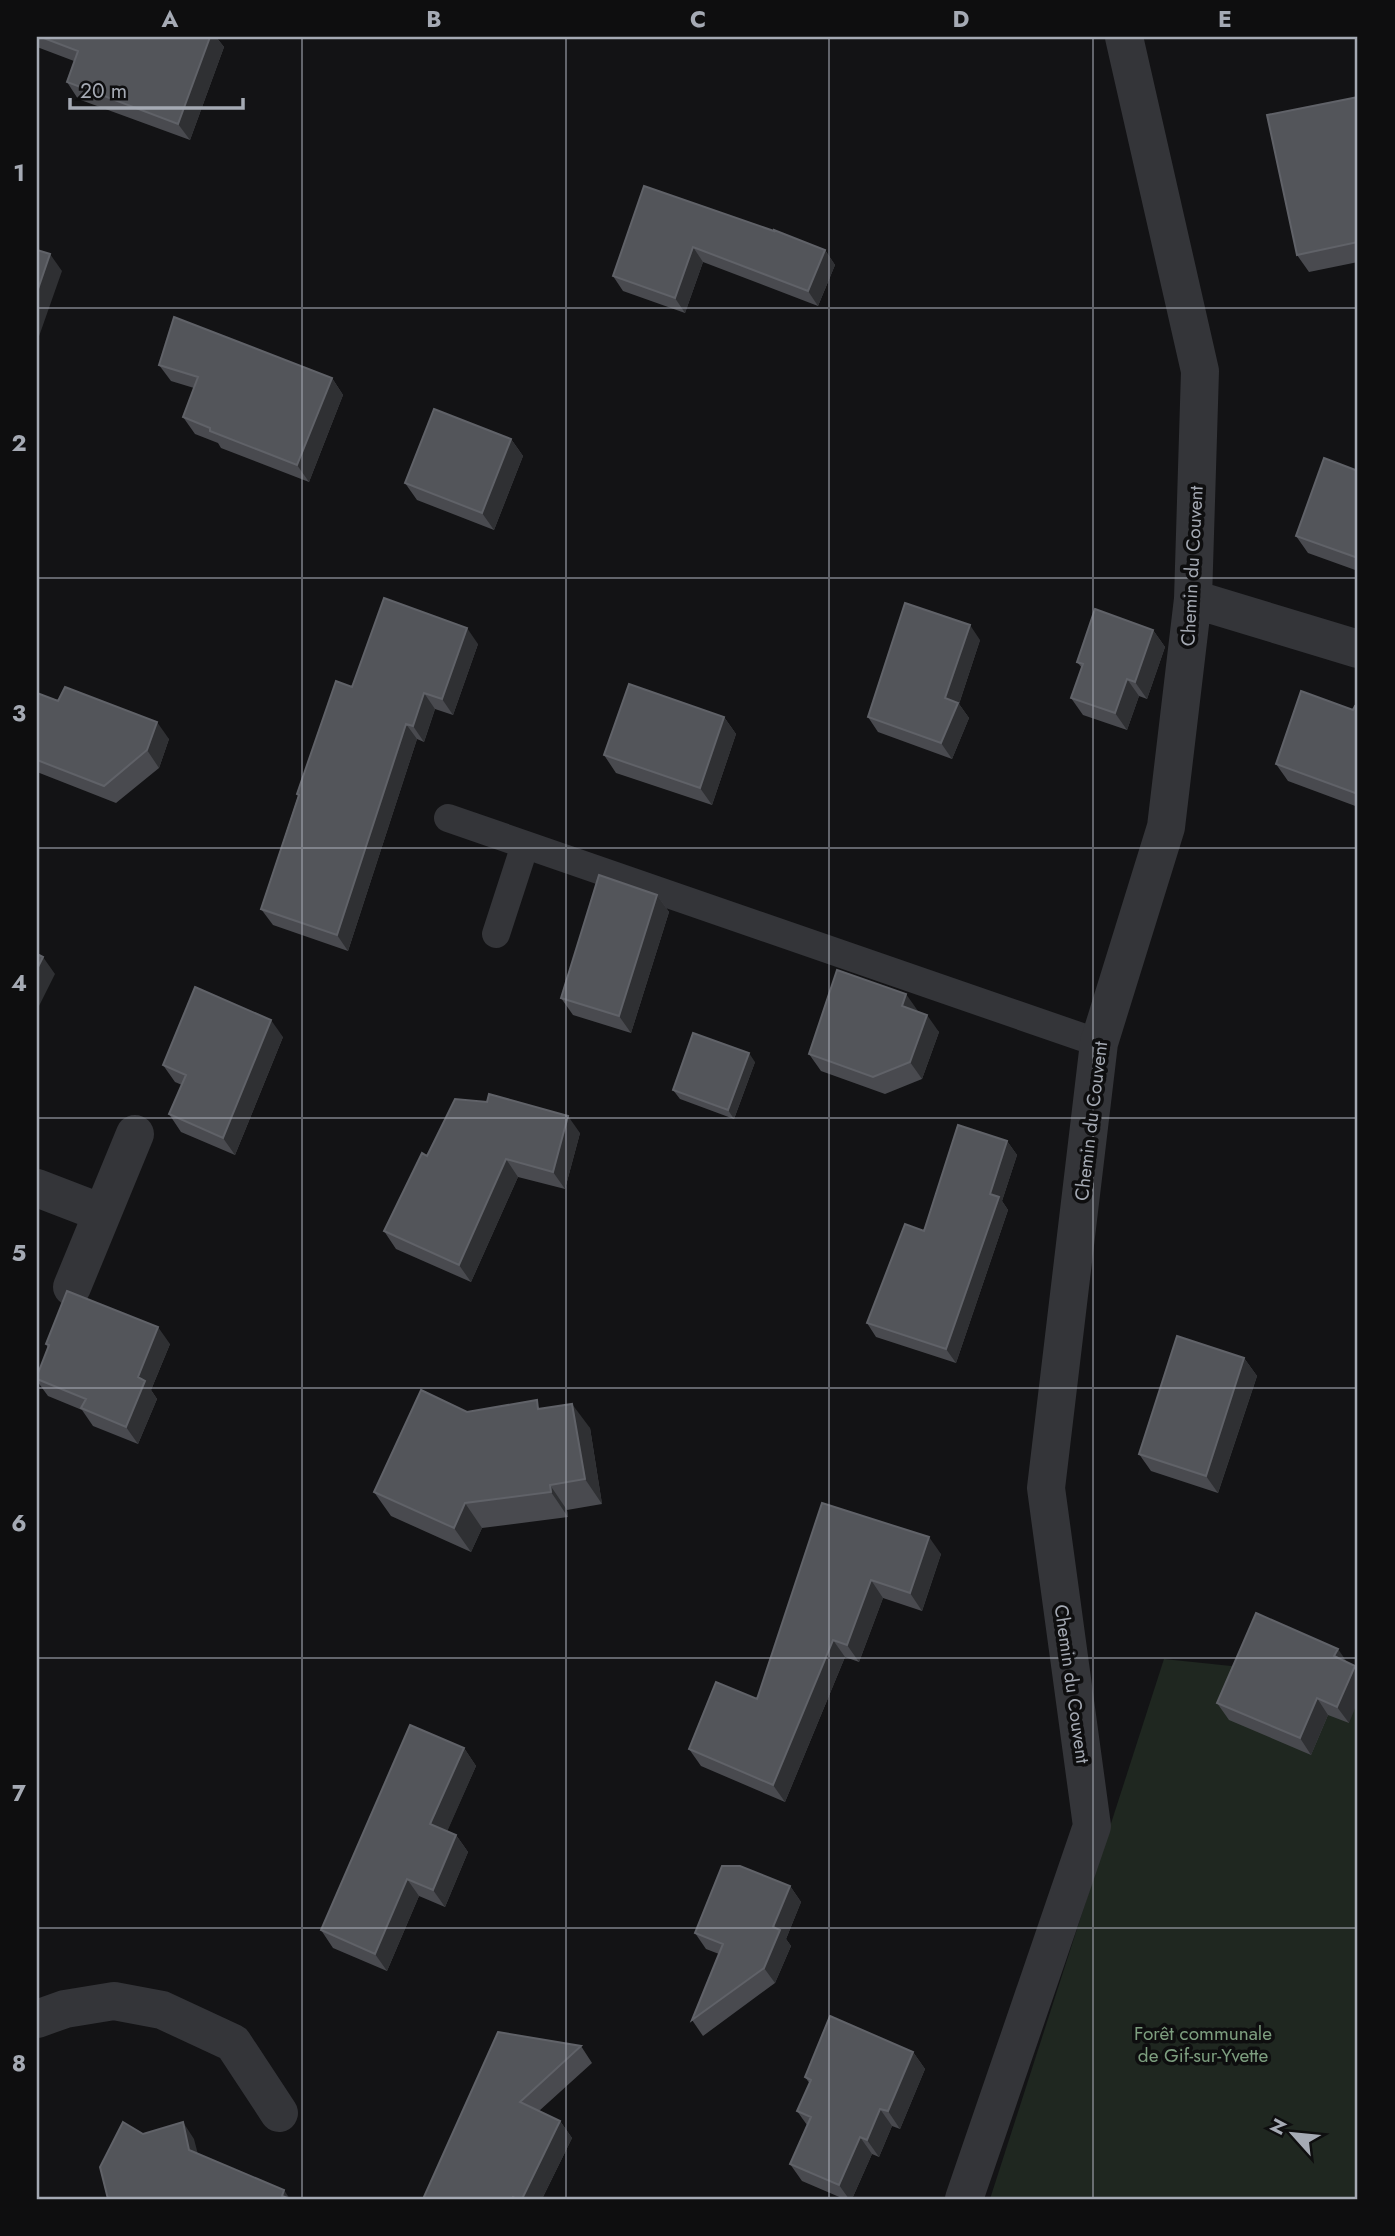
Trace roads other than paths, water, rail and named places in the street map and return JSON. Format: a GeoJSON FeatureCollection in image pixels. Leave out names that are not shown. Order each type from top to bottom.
{"type":"FeatureCollection","features":[{"type":"Feature","properties":{"kind":"street","name":"Chemin du Couvent"},"geometry":{"type":"LineString","coordinates":[[964,2199],[1092,1826],[1046,1488],[1099,1043],[1167,827],[1193,598],[1200,370],[1124,37]]}},
{"type":"Feature","properties":{"kind":"street"},"geometry":{"type":"LineString","coordinates":[[1193,598],[1358,649]]}},
{"type":"Feature","properties":{"kind":"street"},"geometry":{"type":"LineString","coordinates":[[72,1287],[135,1134]]}},
{"type":"Feature","properties":{"kind":"street"},"geometry":{"type":"LineString","coordinates":[[37,1188],[102,1213]]}},
{"type":"Feature","properties":{"kind":"street"},"geometry":{"type":"LineString","coordinates":[[37,2019],[65,2009],[114,2001],[162,2010],[233,2043],[279,2113]]}},
{"type":"Feature","properties":{"kind":"lane"},"geometry":{"type":"LineString","coordinates":[[448,818],[1099,1043]]}},
{"type":"Feature","properties":{"kind":"lane"},"geometry":{"type":"LineString","coordinates":[[496,934],[525,845]]}},
{"type":"Feature","properties":{"kind":"park label","name":"Forêt communale de Gif-sur-Yvette"},"geometry":{"type":"Point","coordinates":[1203,2044]}}]}
